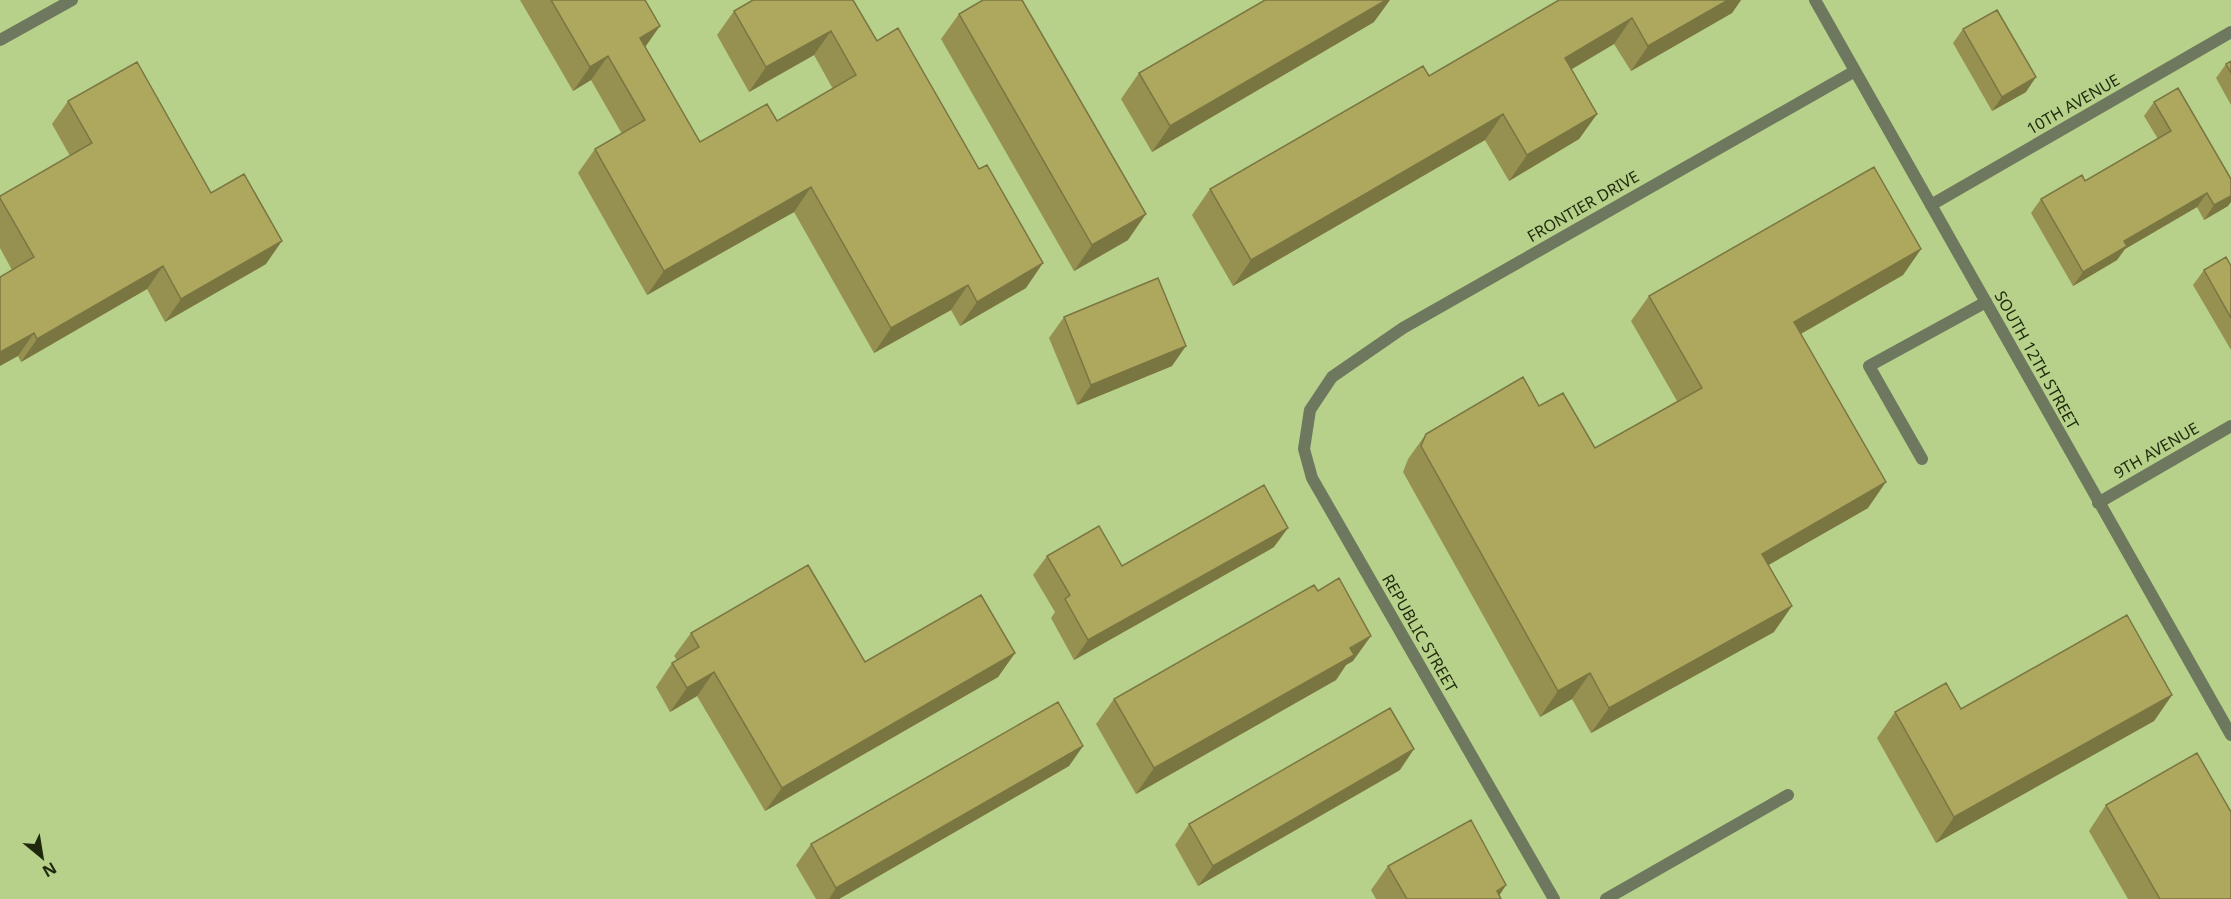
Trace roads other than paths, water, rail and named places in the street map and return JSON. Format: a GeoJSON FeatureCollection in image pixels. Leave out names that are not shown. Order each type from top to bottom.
{"type":"FeatureCollection","features":[{"type":"Feature","properties":{"kind":"street"},"geometry":{"type":"LineString","coordinates":[[0,40],[72,0]]}},
{"type":"Feature","properties":{"kind":"street","name":"SOUTH 12TH STREET"},"geometry":{"type":"LineString","coordinates":[[1815,0],[2231,735]]}},
{"type":"Feature","properties":{"kind":"street","name":"10TH AVENUE"},"geometry":{"type":"LineString","coordinates":[[1931,205],[2231,32]]}},
{"type":"Feature","properties":{"kind":"street","name":"FRONTIER DRIVE"},"geometry":{"type":"LineString","coordinates":[[1332,377],[1403,328],[1855,71]]}},
{"type":"Feature","properties":{"kind":"street"},"geometry":{"type":"LineString","coordinates":[[1922,459],[1869,366],[1986,302]]}},
{"type":"Feature","properties":{"kind":"street","name":"REPUBLIC STREET"},"geometry":{"type":"LineString","coordinates":[[1332,377],[1310,410],[1304,449],[1312,478],[1554,899]]}},
{"type":"Feature","properties":{"kind":"street","name":"9TH AVENUE"},"geometry":{"type":"LineString","coordinates":[[2098,502],[2231,426]]}},
{"type":"Feature","properties":{"kind":"street"},"geometry":{"type":"LineString","coordinates":[[1606,899],[1788,795]]}}]}
